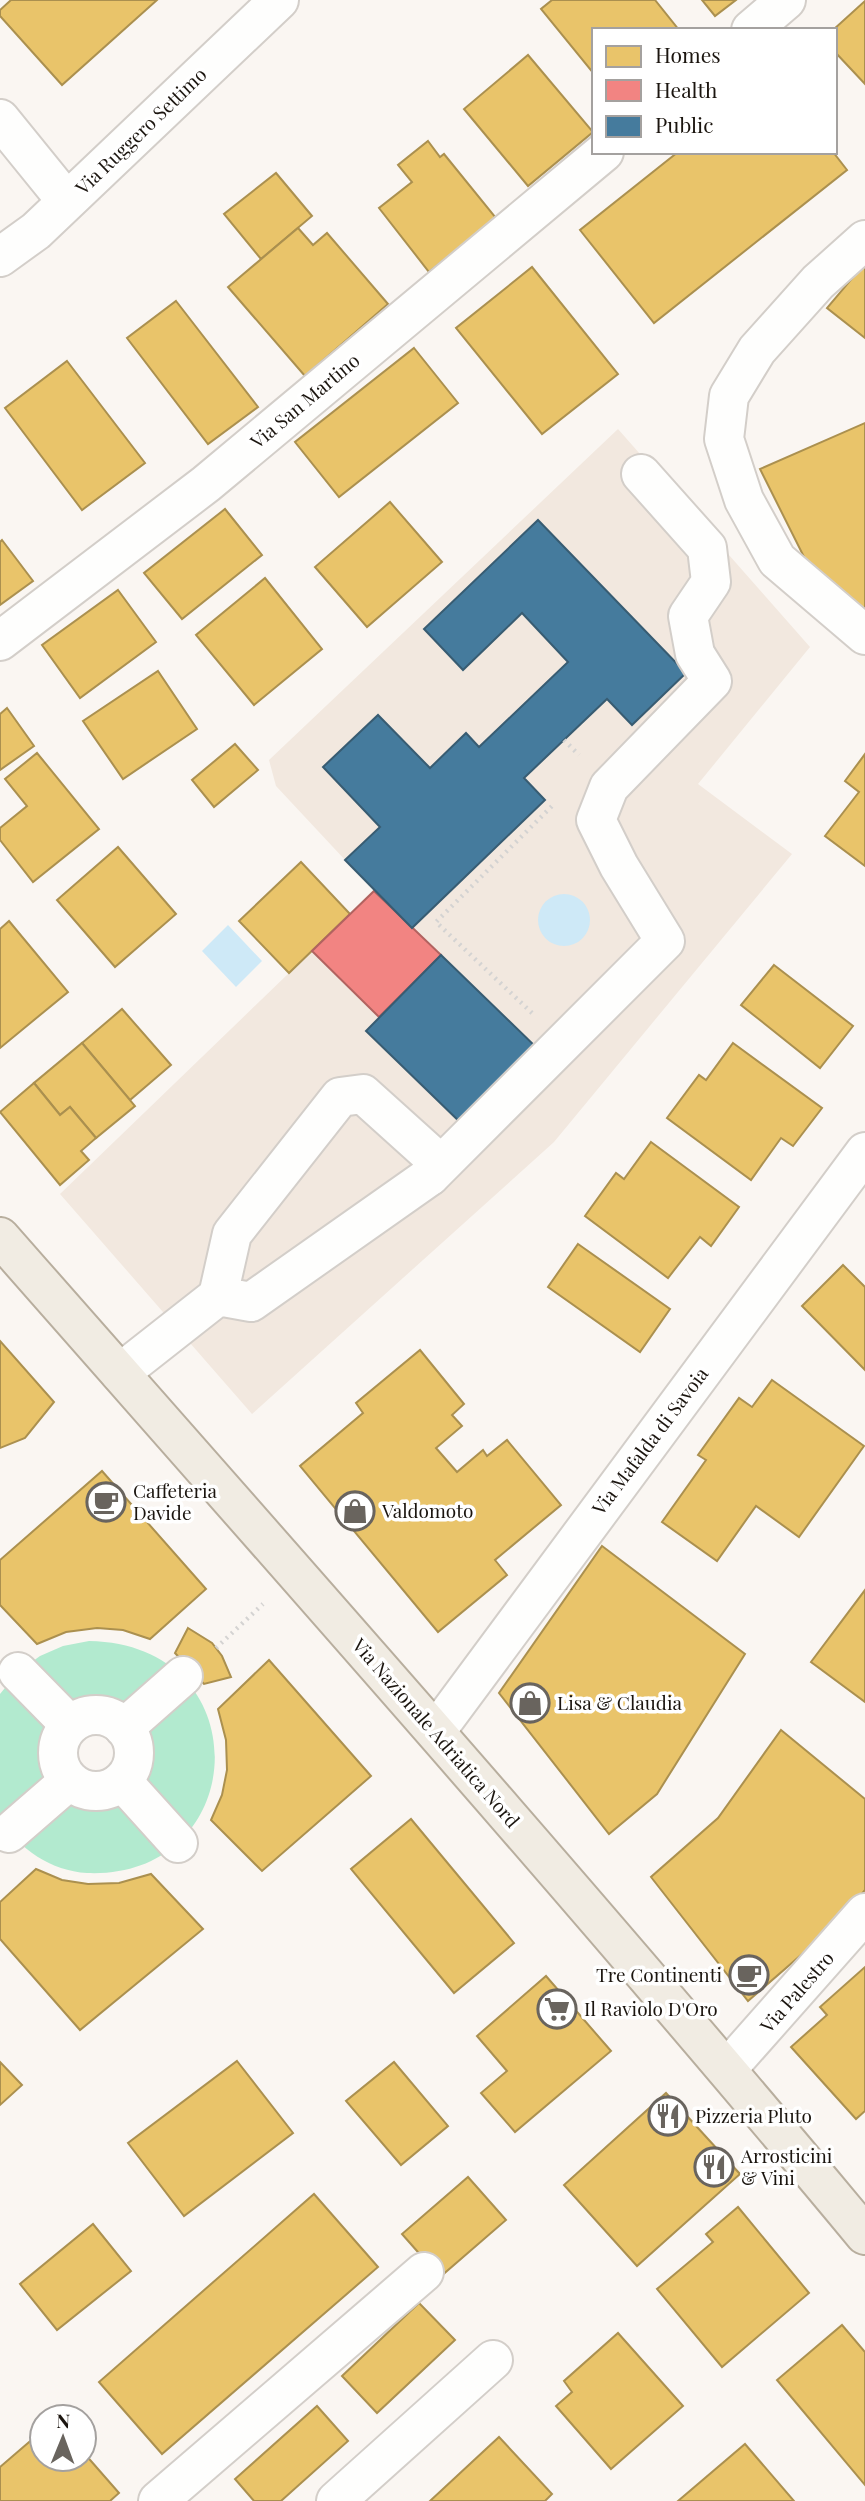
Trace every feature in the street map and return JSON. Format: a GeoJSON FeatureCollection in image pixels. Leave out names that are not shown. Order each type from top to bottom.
{"type":"FeatureCollection","features":[{"type":"Feature","properties":{"kind":"main road","name":"Via Nazionale Adriatica Nord"},"geometry":{"type":"LineString","coordinates":[[0,1237],[436,1731],[727,2069],[865,2235]]}},
{"type":"Feature","properties":{"kind":"street","name":"Via Ruggero Settimo"},"geometry":{"type":"LineString","coordinates":[[0,257],[36,231],[279,0]]}},
{"type":"Feature","properties":{"kind":"street"},"geometry":{"type":"LineString","coordinates":[[753,28],[786,0]]}},
{"type":"Feature","properties":{"kind":"street"},"geometry":{"type":"LineString","coordinates":[[0,119],[56,188]]}},
{"type":"Feature","properties":{"kind":"street","name":"Via San Martino"},"geometry":{"type":"LineString","coordinates":[[0,641],[206,484],[602,154]]}},
{"type":"Feature","properties":{"kind":"street"},"geometry":{"type":"LineString","coordinates":[[865,240],[818,282],[757,349],[729,396],[724,439],[744,500],[777,561],[865,635]]}},
{"type":"Feature","properties":{"kind":"street"},"geometry":{"type":"LineString","coordinates":[[218,1296],[251,1302],[430,1176],[665,941],[619,866],[596,820],[609,788],[712,681],[695,654],[688,616],[711,582],[707,548],[641,474]]}},
{"type":"Feature","properties":{"kind":"street"},"geometry":{"type":"LineString","coordinates":[[120,1373],[218,1296],[232,1234],[340,1097],[363,1094],[434,1158],[430,1176]]}},
{"type":"Feature","properties":{"kind":"street","name":"Via Mafalda di Savoia"},"geometry":{"type":"LineString","coordinates":[[436,1731],[865,1152]]}},
{"type":"Feature","properties":{"kind":"street"},"geometry":{"type":"LineString","coordinates":[[18,1672],[70,1725]]}},
{"type":"Feature","properties":{"kind":"street"},"geometry":{"type":"LineString","coordinates":[[124,1728],[183,1676]]}},
{"type":"Feature","properties":{"kind":"street"},"geometry":{"type":"LineString","coordinates":[[92,1715],[115,1720],[124,1728],[133,1745],[134,1755],[122,1781],[101,1791],[78,1787],[69,1781],[61,1770],[58,1747],[62,1735],[70,1725],[80,1718],[92,1715]]}},
{"type":"Feature","properties":{"kind":"street"},"geometry":{"type":"LineString","coordinates":[[9,1833],[69,1781]]}},
{"type":"Feature","properties":{"kind":"street"},"geometry":{"type":"LineString","coordinates":[[122,1781],[178,1843]]}},
{"type":"Feature","properties":{"kind":"street","name":"Via Palestro"},"geometry":{"type":"LineString","coordinates":[[727,2069],[865,1913]]}},
{"type":"Feature","properties":{"kind":"street"},"geometry":{"type":"LineString","coordinates":[[158,2501],[424,2272]]}},
{"type":"Feature","properties":{"kind":"street"},"geometry":{"type":"LineString","coordinates":[[336,2501],[493,2360]]}},
{"type":"Feature","properties":{"kind":"path"},"geometry":{"type":"LineString","coordinates":[[564,740],[582,758]]}},
{"type":"Feature","properties":{"kind":"path"},"geometry":{"type":"LineString","coordinates":[[562,797],[436,922],[563,1042]]}},
{"type":"Feature","properties":{"kind":"path"},"geometry":{"type":"LineString","coordinates":[[216,1648],[265,1602]]}},
{"type":"Feature","properties":{"kind":"shaded area"},"geometry":{"type":"Polygon","coordinates":[[[618,429],[810,647],[698,784],[792,854],[554,1142],[252,1414],[60,1194],[374,891],[276,786],[269,760],[618,429]]]}},
{"type":"Feature","properties":{"kind":"green space"},"geometry":{"type":"Polygon","coordinates":[[[89,1641],[146,1652],[185,1680],[208,1718],[215,1761],[206,1803],[181,1840],[141,1865],[87,1873],[61,1868],[27,1849],[0,1820],[0,1694],[18,1672],[40,1656],[63,1646],[89,1641]],[[92,1715],[72,1725],[61,1739],[59,1754],[63,1770],[73,1783],[87,1791],[102,1791],[119,1782],[128,1773],[134,1755],[130,1737],[125,1730],[92,1715]]]}},
{"type":"Feature","properties":{"kind":"water"},"geometry":{"type":"Polygon","coordinates":[[[564,894],[574,896],[582,902],[588,910],[588,930],[582,938],[574,944],[564,946],[554,944],[546,938],[540,930],[538,920],[540,910],[546,902],[554,896],[564,894]]]}},
{"type":"Feature","properties":{"kind":"water"},"geometry":{"type":"Polygon","coordinates":[[[228,925],[262,961],[236,987],[202,951],[228,925]]]}},
{"type":"Feature","properties":{"kind":"building: Homes"},"geometry":{"type":"Polygon","coordinates":[[[11,0],[157,0],[62,85],[0,16],[0,10],[11,0]]]}},
{"type":"Feature","properties":{"kind":"building: Homes"},"geometry":{"type":"Polygon","coordinates":[[[552,0],[655,0],[677,28],[592,28],[592,72],[541,9],[552,0]]]}},
{"type":"Feature","properties":{"kind":"building: Homes"},"geometry":{"type":"Polygon","coordinates":[[[702,0],[736,0],[715,16],[702,0]]]}},
{"type":"Feature","properties":{"kind":"building: Homes"},"geometry":{"type":"Polygon","coordinates":[[[865,1],[865,84],[837,54],[835,28],[865,1]]]}},
{"type":"Feature","properties":{"kind":"building: Homes"},"geometry":{"type":"Polygon","coordinates":[[[528,55],[592,133],[528,186],[464,109],[528,55]]]}},
{"type":"Feature","properties":{"kind":"building: Homes"},"geometry":{"type":"Polygon","coordinates":[[[428,141],[440,157],[444,154],[496,218],[429,272],[379,208],[412,182],[398,165],[428,141]]]}},
{"type":"Feature","properties":{"kind":"building: Homes"},"geometry":{"type":"Polygon","coordinates":[[[675,154],[835,154],[847,170],[654,323],[580,230],[675,154]]]}},
{"type":"Feature","properties":{"kind":"building: Homes"},"geometry":{"type":"Polygon","coordinates":[[[276,173],[312,216],[261,259],[224,214],[276,173]]]}},
{"type":"Feature","properties":{"kind":"building: Homes"},"geometry":{"type":"Polygon","coordinates":[[[298,228],[313,245],[327,233],[388,304],[305,376],[228,287],[298,228]]]}},
{"type":"Feature","properties":{"kind":"building: Homes"},"geometry":{"type":"Polygon","coordinates":[[[865,263],[865,338],[827,308],[865,263]]]}},
{"type":"Feature","properties":{"kind":"building: Homes"},"geometry":{"type":"Polygon","coordinates":[[[532,267],[618,374],[542,434],[456,328],[532,267]]]}},
{"type":"Feature","properties":{"kind":"building: Homes"},"geometry":{"type":"Polygon","coordinates":[[[176,301],[258,407],[208,444],[127,338],[176,301]]]}},
{"type":"Feature","properties":{"kind":"building: Homes"},"geometry":{"type":"Polygon","coordinates":[[[414,348],[458,403],[339,497],[295,442],[414,348]]]}},
{"type":"Feature","properties":{"kind":"building: Homes"},"geometry":{"type":"Polygon","coordinates":[[[67,361],[145,463],[82,510],[5,408],[67,361]]]}},
{"type":"Feature","properties":{"kind":"building: Homes"},"geometry":{"type":"Polygon","coordinates":[[[865,423],[865,626],[805,559],[760,469],[865,423]]]}},
{"type":"Feature","properties":{"kind":"building: Homes"},"geometry":{"type":"Polygon","coordinates":[[[390,502],[442,562],[367,627],[315,567],[390,502]]]}},
{"type":"Feature","properties":{"kind":"building: Homes"},"geometry":{"type":"Polygon","coordinates":[[[225,509],[262,555],[182,619],[144,573],[225,509]]]}},
{"type":"Feature","properties":{"kind":"building: Homes"},"geometry":{"type":"Polygon","coordinates":[[[2,540],[33,581],[0,605],[0,542],[2,540]]]}},
{"type":"Feature","properties":{"kind":"building: Homes"},"geometry":{"type":"Polygon","coordinates":[[[265,578],[322,649],[254,705],[196,635],[265,578]]]}},
{"type":"Feature","properties":{"kind":"building: Homes"},"geometry":{"type":"Polygon","coordinates":[[[118,590],[156,642],[80,698],[42,645],[118,590]]]}},
{"type":"Feature","properties":{"kind":"building: Homes"},"geometry":{"type":"Polygon","coordinates":[[[158,671],[197,729],[123,779],[83,721],[158,671]]]}},
{"type":"Feature","properties":{"kind":"building: Homes"},"geometry":{"type":"Polygon","coordinates":[[[7,708],[34,746],[0,770],[0,714],[7,708]]]}},
{"type":"Feature","properties":{"kind":"building: Homes"},"geometry":{"type":"Polygon","coordinates":[[[235,744],[258,770],[214,807],[192,780],[235,744]]]}},
{"type":"Feature","properties":{"kind":"building: Homes"},"geometry":{"type":"Polygon","coordinates":[[[37,753],[99,829],[33,882],[0,840],[0,828],[27,806],[5,779],[37,753]]]}},
{"type":"Feature","properties":{"kind":"building: Homes"},"geometry":{"type":"Polygon","coordinates":[[[865,754],[865,866],[825,836],[859,792],[845,781],[865,754]]]}},
{"type":"Feature","properties":{"kind":"building: Homes"},"geometry":{"type":"Polygon","coordinates":[[[118,847],[176,914],[115,967],[57,900],[118,847]]]}},
{"type":"Feature","properties":{"kind":"building: Homes"},"geometry":{"type":"Polygon","coordinates":[[[301,862],[350,914],[289,973],[239,921],[301,862]]]}},
{"type":"Feature","properties":{"kind":"building: Homes"},"geometry":{"type":"Polygon","coordinates":[[[9,921],[68,992],[0,1048],[0,929],[9,921]]]}},
{"type":"Feature","properties":{"kind":"building: Homes"},"geometry":{"type":"Polygon","coordinates":[[[774,965],[853,1026],[820,1068],[741,1005],[774,965]]]}},
{"type":"Feature","properties":{"kind":"building: Homes"},"geometry":{"type":"Polygon","coordinates":[[[122,1009],[171,1065],[130,1100],[82,1043],[122,1009]]]}},
{"type":"Feature","properties":{"kind":"building: Homes"},"geometry":{"type":"Polygon","coordinates":[[[82,1043],[135,1106],[96,1138],[70,1107],[60,1115],[34,1083],[82,1043]]]}},
{"type":"Feature","properties":{"kind":"building: Homes"},"geometry":{"type":"Polygon","coordinates":[[[733,1043],[822,1108],[793,1146],[781,1138],[751,1180],[667,1118],[699,1075],[706,1080],[733,1043]]]}},
{"type":"Feature","properties":{"kind":"building: Homes"},"geometry":{"type":"Polygon","coordinates":[[[34,1083],[60,1115],[70,1107],[96,1138],[81,1151],[89,1160],[60,1185],[0,1112],[34,1083]]]}},
{"type":"Feature","properties":{"kind":"building: Homes"},"geometry":{"type":"Polygon","coordinates":[[[651,1142],[739,1207],[711,1246],[700,1237],[668,1278],[585,1216],[616,1173],[624,1179],[651,1142]]]}},
{"type":"Feature","properties":{"kind":"building: Homes"},"geometry":{"type":"Polygon","coordinates":[[[578,1244],[670,1309],[640,1352],[548,1287],[578,1244]]]}},
{"type":"Feature","properties":{"kind":"building: Homes"},"geometry":{"type":"Polygon","coordinates":[[[843,1265],[865,1287],[865,1370],[802,1306],[843,1265]]]}},
{"type":"Feature","properties":{"kind":"building: Homes"},"geometry":{"type":"Polygon","coordinates":[[[0,1341],[54,1402],[25,1438],[0,1448],[0,1341]]]}},
{"type":"Feature","properties":{"kind":"building: Homes"},"geometry":{"type":"Polygon","coordinates":[[[420,1350],[464,1404],[452,1415],[462,1426],[436,1448],[457,1472],[483,1450],[487,1456],[507,1440],[561,1505],[495,1560],[507,1575],[438,1632],[300,1466],[363,1413],[356,1403],[420,1350]]]}},
{"type":"Feature","properties":{"kind":"building: Homes"},"geometry":{"type":"Polygon","coordinates":[[[772,1380],[864,1446],[799,1537],[756,1506],[717,1561],[662,1522],[706,1460],[698,1455],[739,1398],[752,1407],[772,1380]]]}},
{"type":"Feature","properties":{"kind":"building: Homes"},"geometry":{"type":"Polygon","coordinates":[[[102,1471],[206,1589],[150,1639],[123,1630],[97,1628],[66,1632],[37,1644],[0,1605],[0,1560],[102,1471]]]}},
{"type":"Feature","properties":{"kind":"building: Homes"},"geometry":{"type":"Polygon","coordinates":[[[602,1546],[745,1654],[657,1794],[609,1834],[499,1693],[602,1546]]]}},
{"type":"Feature","properties":{"kind":"building: Homes"},"geometry":{"type":"Polygon","coordinates":[[[865,1590],[865,1702],[811,1662],[865,1590]]]}},
{"type":"Feature","properties":{"kind":"building: Homes"},"geometry":{"type":"Polygon","coordinates":[[[188,1628],[212,1643],[222,1656],[231,1677],[204,1684],[175,1653],[188,1628]]]}},
{"type":"Feature","properties":{"kind":"building: Homes"},"geometry":{"type":"Polygon","coordinates":[[[269,1660],[371,1776],[262,1871],[211,1820],[222,1795],[227,1770],[226,1740],[218,1709],[269,1660]]]}},
{"type":"Feature","properties":{"kind":"building: Homes"},"geometry":{"type":"Polygon","coordinates":[[[781,1730],[865,1799],[865,1890],[839,1922],[748,2001],[651,1877],[718,1818],[781,1730]]]}},
{"type":"Feature","properties":{"kind":"building: Homes"},"geometry":{"type":"Polygon","coordinates":[[[411,1819],[514,1943],[454,1993],[351,1869],[411,1819]]]}},
{"type":"Feature","properties":{"kind":"building: Homes"},"geometry":{"type":"Polygon","coordinates":[[[36,1869],[62,1880],[88,1884],[119,1883],[151,1874],[203,1929],[80,2030],[0,1939],[0,1902],[36,1869]]]}},
{"type":"Feature","properties":{"kind":"building: Homes"},"geometry":{"type":"Polygon","coordinates":[[[865,1967],[865,2111],[856,2119],[791,2047],[827,2015],[820,2007],[865,1967]]]}},
{"type":"Feature","properties":{"kind":"building: Homes"},"geometry":{"type":"Polygon","coordinates":[[[546,1976],[611,2051],[515,2132],[481,2093],[507,2071],[477,2036],[546,1976]]]}},
{"type":"Feature","properties":{"kind":"building: Homes"},"geometry":{"type":"Polygon","coordinates":[[[237,2061],[293,2133],[184,2216],[128,2143],[237,2061]]]}},
{"type":"Feature","properties":{"kind":"building: Homes"},"geometry":{"type":"Polygon","coordinates":[[[0,2062],[22,2085],[0,2105],[0,2062]]]}},
{"type":"Feature","properties":{"kind":"building: Homes"},"geometry":{"type":"Polygon","coordinates":[[[394,2062],[448,2126],[401,2165],[346,2101],[394,2062]]]}},
{"type":"Feature","properties":{"kind":"building: Homes"},"geometry":{"type":"Polygon","coordinates":[[[666,2093],[740,2174],[637,2266],[564,2185],[666,2093]]]}},
{"type":"Feature","properties":{"kind":"building: Homes"},"geometry":{"type":"Polygon","coordinates":[[[468,2177],[506,2220],[440,2277],[402,2234],[468,2177]]]}},
{"type":"Feature","properties":{"kind":"building: Homes"},"geometry":{"type":"Polygon","coordinates":[[[314,2194],[378,2267],[162,2454],[99,2382],[314,2194]]]}},
{"type":"Feature","properties":{"kind":"building: Homes"},"geometry":{"type":"Polygon","coordinates":[[[738,2207],[809,2293],[722,2367],[657,2289],[713,2242],[706,2234],[738,2207]]]}},
{"type":"Feature","properties":{"kind":"building: Homes"},"geometry":{"type":"Polygon","coordinates":[[[93,2224],[131,2271],[57,2330],[20,2284],[93,2224]]]}},
{"type":"Feature","properties":{"kind":"building: Homes"},"geometry":{"type":"Polygon","coordinates":[[[419,2303],[455,2340],[377,2413],[342,2376],[419,2303]]]}},
{"type":"Feature","properties":{"kind":"building: Homes"},"geometry":{"type":"Polygon","coordinates":[[[842,2325],[865,2352],[865,2485],[777,2380],[842,2325]]]}},
{"type":"Feature","properties":{"kind":"building: Homes"},"geometry":{"type":"Polygon","coordinates":[[[618,2333],[683,2406],[611,2469],[556,2406],[572,2392],[564,2381],[618,2333]]]}},
{"type":"Feature","properties":{"kind":"building: Homes"},"geometry":{"type":"Polygon","coordinates":[[[317,2406],[348,2441],[281,2501],[254,2501],[235,2479],[317,2406]]]}},
{"type":"Feature","properties":{"kind":"building: Homes"},"geometry":{"type":"Polygon","coordinates":[[[499,2437],[552,2494],[545,2501],[430,2501],[499,2437]]]}},
{"type":"Feature","properties":{"kind":"building: Homes"},"geometry":{"type":"Polygon","coordinates":[[[28,2443],[28,2473],[98,2473],[98,2469],[119,2493],[110,2501],[0,2501],[0,2467],[28,2443]]]}},
{"type":"Feature","properties":{"kind":"building: Homes"},"geometry":{"type":"Polygon","coordinates":[[[745,2444],[794,2501],[678,2501],[745,2444]]]}},
{"type":"Feature","properties":{"kind":"building: Health"},"geometry":{"type":"Polygon","coordinates":[[[374,891],[441,955],[379,1017],[312,951],[374,891]]]}},
{"type":"Feature","properties":{"kind":"building: Public"},"geometry":{"type":"Polygon","coordinates":[[[538,520],[686,673],[632,725],[607,699],[524,778],[545,800],[412,928],[345,860],[380,827],[323,767],[378,715],[430,768],[466,733],[479,747],[568,662],[522,613],[463,670],[424,629],[538,520]]]}},
{"type":"Feature","properties":{"kind":"building: Public"},"geometry":{"type":"Polygon","coordinates":[[[441,955],[539,1050],[464,1126],[366,1031],[441,955]]]}},
{"type":"Feature","properties":{"kind":"place","name":"Caffeteria Davide"},"geometry":{"type":"Point","coordinates":[106,1502]}},
{"type":"Feature","properties":{"kind":"place","name":"Valdomoto"},"geometry":{"type":"Point","coordinates":[355,1511]}},
{"type":"Feature","properties":{"kind":"place","name":"Lisa & Claudia"},"geometry":{"type":"Point","coordinates":[530,1703]}},
{"type":"Feature","properties":{"kind":"place","name":"Tre Continenti"},"geometry":{"type":"Point","coordinates":[749,1975]}},
{"type":"Feature","properties":{"kind":"place","name":"Il Raviolo D'Oro"},"geometry":{"type":"Point","coordinates":[557,2009]}},
{"type":"Feature","properties":{"kind":"place","name":"Pizzeria Pluto"},"geometry":{"type":"Point","coordinates":[668,2116]}},
{"type":"Feature","properties":{"kind":"place","name":"Arrosticini & Vini"},"geometry":{"type":"Point","coordinates":[714,2167]}}]}
